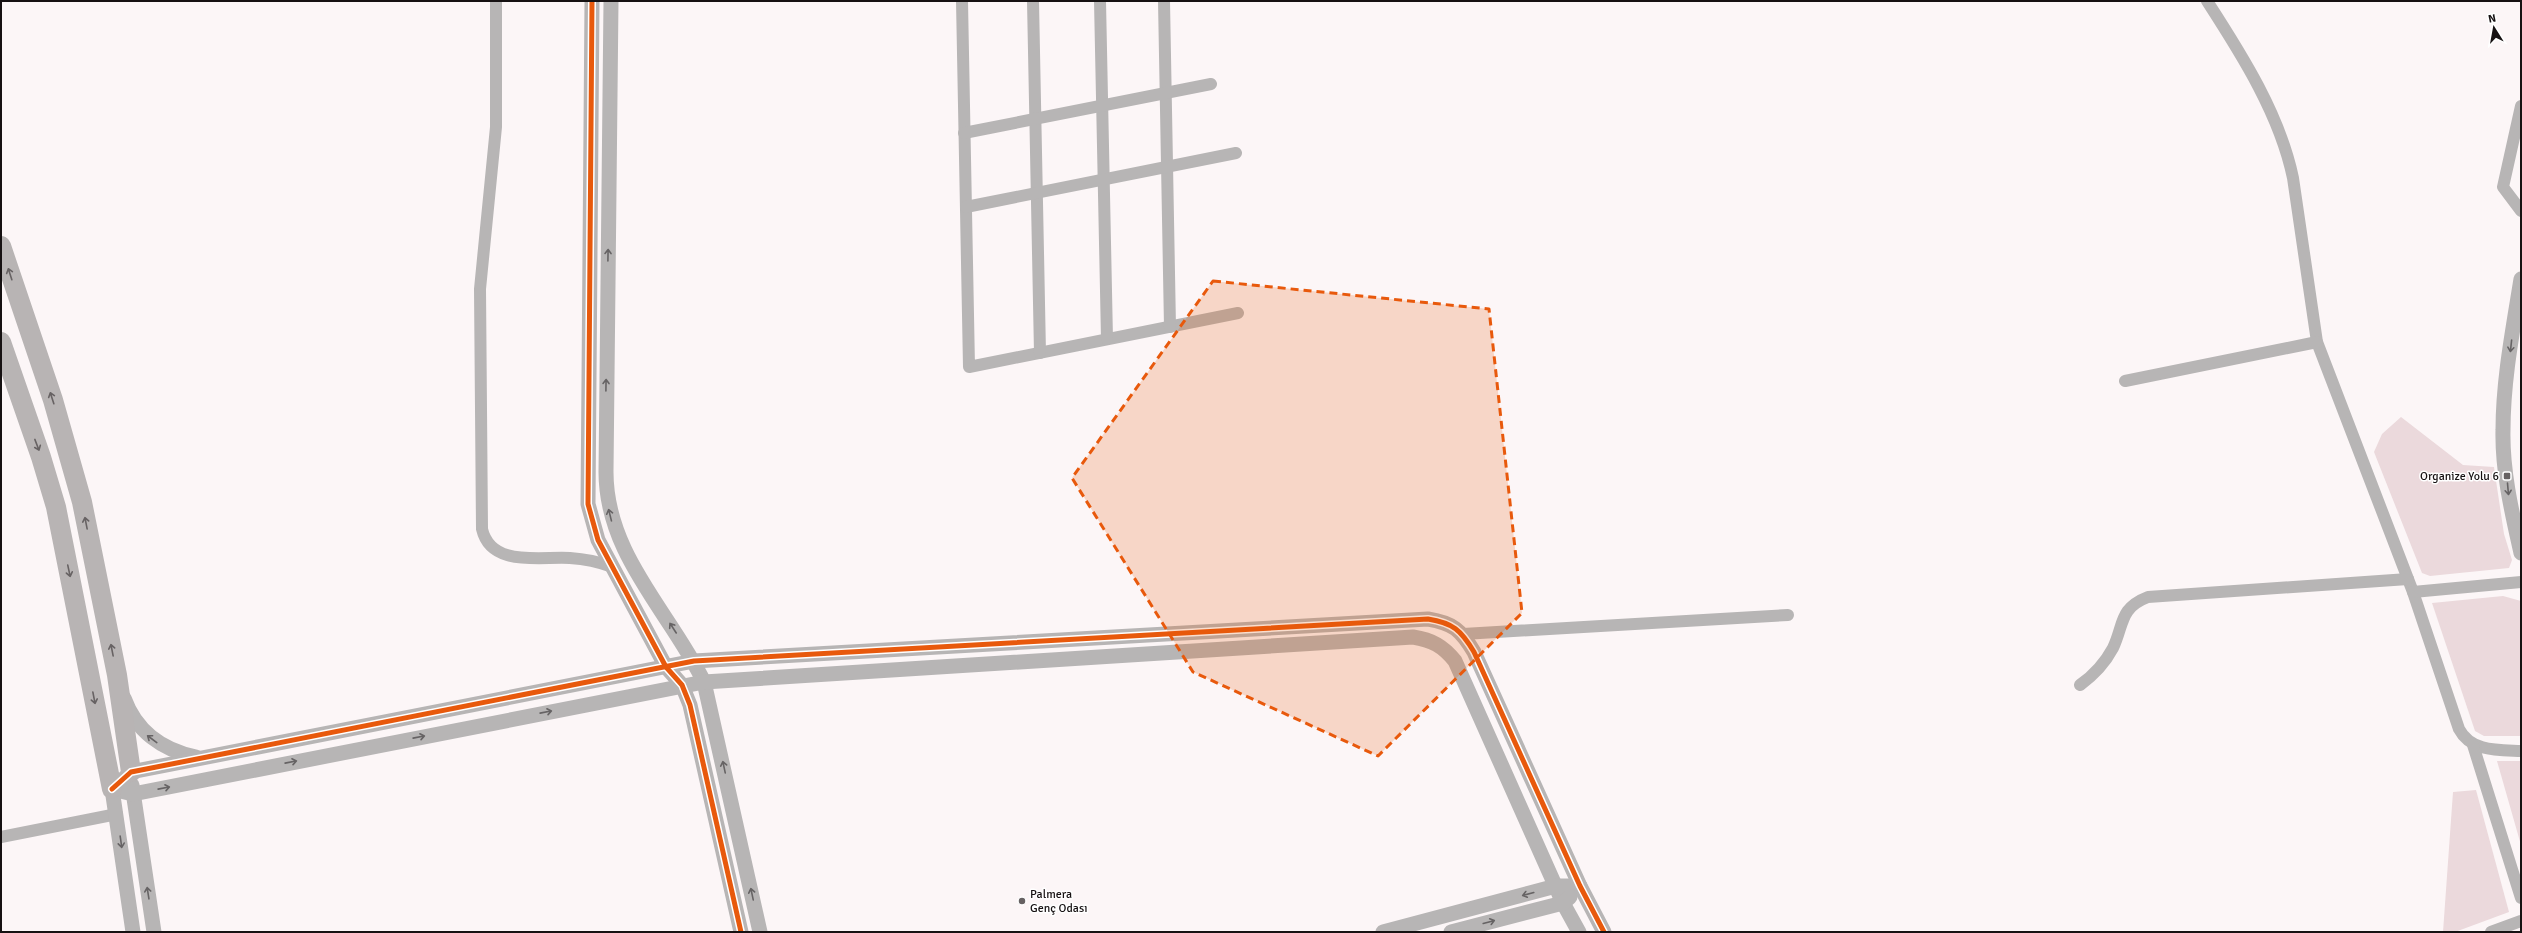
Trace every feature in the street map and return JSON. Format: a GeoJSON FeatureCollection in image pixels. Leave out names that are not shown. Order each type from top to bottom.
{"type":"FeatureCollection","features":[{"type":"Feature","properties":{"kind":"highway"},"geometry":{"type":"LineString","coordinates":[[1,246],[52,400],[82,502],[117,675],[131,772]]}},
{"type":"Feature","properties":{"kind":"highway"},"geometry":{"type":"LineString","coordinates":[[1,342],[41,457],[56,506],[112,789]]}},
{"type":"Feature","properties":{"kind":"street"},"geometry":{"type":"LineString","coordinates":[[496,1],[496,127],[480,289],[482,529],[488,544],[502,553],[533,559],[581,559],[612,567]]}},
{"type":"Feature","properties":{"kind":"street"},"geometry":{"type":"LineString","coordinates":[[592,1],[587,490],[594,529],[612,567],[666,667],[682,685],[690,705],[741,932]]}},
{"type":"Feature","properties":{"kind":"street"},"geometry":{"type":"LineString","coordinates":[[611,1],[606,494],[612,520],[626,554],[694,661],[704,682],[760,932]]}},
{"type":"Feature","properties":{"kind":"street"},"geometry":{"type":"LineString","coordinates":[[962,1],[968,367],[1238,313]]}},
{"type":"Feature","properties":{"kind":"street"},"geometry":{"type":"LineString","coordinates":[[1033,1],[1040,353]]}},
{"type":"Feature","properties":{"kind":"street"},"geometry":{"type":"LineString","coordinates":[[1100,1],[1106,339]]}},
{"type":"Feature","properties":{"kind":"street"},"geometry":{"type":"LineString","coordinates":[[1164,1],[1170,326]]}},
{"type":"Feature","properties":{"kind":"street"},"geometry":{"type":"LineString","coordinates":[[2207,1],[2258,88],[2288,155],[2294,178],[2316,342],[2413,592],[2459,729],[2465,738],[2473,745],[2484,748],[2521,751]]}},
{"type":"Feature","properties":{"kind":"street"},"geometry":{"type":"LineString","coordinates":[[964,133],[1211,84]]}},
{"type":"Feature","properties":{"kind":"street"},"geometry":{"type":"LineString","coordinates":[[2521,106],[2503,187],[2521,211]]}},
{"type":"Feature","properties":{"kind":"street"},"geometry":{"type":"LineString","coordinates":[[966,207],[1236,153]]}},
{"type":"Feature","properties":{"kind":"street"},"geometry":{"type":"LineString","coordinates":[[2521,279],[2512,338],[2503,430],[2509,501],[2521,553]]}},
{"type":"Feature","properties":{"kind":"street"},"geometry":{"type":"LineString","coordinates":[[2125,381],[2316,342]]}},
{"type":"Feature","properties":{"kind":"street"},"geometry":{"type":"LineString","coordinates":[[2080,685],[2097,671],[2109,655],[2125,614],[2136,603],[2148,597],[2408,579]]}},
{"type":"Feature","properties":{"kind":"street"},"geometry":{"type":"LineString","coordinates":[[2413,592],[2521,582]]}},
{"type":"Feature","properties":{"kind":"street"},"geometry":{"type":"LineString","coordinates":[[1463,634],[1788,615]]}},
{"type":"Feature","properties":{"kind":"street"},"geometry":{"type":"LineString","coordinates":[[112,789],[131,772],[694,661],[1410,620],[1445,622],[1463,634],[1477,659],[1580,886],[1604,932]]}},
{"type":"Feature","properties":{"kind":"street"},"geometry":{"type":"LineString","coordinates":[[112,789],[133,794],[682,685],[704,682],[1413,637],[1429,640],[1445,649],[1455,661],[1563,903],[1579,932]]}},
{"type":"Feature","properties":{"kind":"street"},"geometry":{"type":"LineString","coordinates":[[117,675],[128,708],[147,735],[170,749],[201,758]]}},
{"type":"Feature","properties":{"kind":"street"},"geometry":{"type":"LineString","coordinates":[[2473,745],[2521,898]]}},
{"type":"Feature","properties":{"kind":"street"},"geometry":{"type":"LineString","coordinates":[[131,772],[154,932]]}},
{"type":"Feature","properties":{"kind":"street"},"geometry":{"type":"LineString","coordinates":[[112,789],[117,814],[133,932]]}},
{"type":"Feature","properties":{"kind":"street"},"geometry":{"type":"LineString","coordinates":[[1,838],[117,814]]}},
{"type":"Feature","properties":{"kind":"street"},"geometry":{"type":"LineString","coordinates":[[1383,932],[1556,886],[1580,886]]}},
{"type":"Feature","properties":{"kind":"street"},"geometry":{"type":"LineString","coordinates":[[1451,932],[1563,903],[1580,886]]}},
{"type":"Feature","properties":{"kind":"street"},"geometry":{"type":"LineString","coordinates":[[2490,932],[2521,921]]}},
{"type":"Feature","properties":{"kind":"highlighted area"},"geometry":{"type":"Polygon","coordinates":[[[1213,281],[1489,309],[1522,613],[1378,756],[1193,672],[1072,478],[1213,281]]]}},
{"type":"Feature","properties":{"kind":"shaded area"},"geometry":{"type":"Polygon","coordinates":[[[2401,417],[2463,465],[2494,467],[2504,534],[2512,560],[2509,568],[2430,576],[2422,573],[2374,452],[2382,434],[2401,417]]]}},
{"type":"Feature","properties":{"kind":"shaded area"},"geometry":{"type":"Polygon","coordinates":[[[2503,596],[2521,601],[2521,736],[2484,736],[2475,731],[2432,603],[2503,596]]]}},
{"type":"Feature","properties":{"kind":"shaded area"},"geometry":{"type":"Polygon","coordinates":[[[2497,761],[2521,761],[2521,845],[2497,761]]]}},
{"type":"Feature","properties":{"kind":"shaded area"},"geometry":{"type":"Polygon","coordinates":[[[2476,790],[2509,912],[2455,932],[2443,932],[2453,792],[2476,790]]]}},
{"type":"Feature","properties":{"kind":"cycle path"},"geometry":{"type":"LineString","coordinates":[[592,1],[588,504],[598,540],[666,667],[682,685],[690,705],[741,932]]}},
{"type":"Feature","properties":{"kind":"cycle path"},"geometry":{"type":"LineString","coordinates":[[112,789],[131,772],[694,661],[1428,619],[1450,625],[1456,629],[1465,638],[1474,652],[1580,886],[1604,932]]}},
{"type":"Feature","properties":{"kind":"place","name":"Organize Yolu 6"},"geometry":{"type":"Point","coordinates":[2507,476]}},
{"type":"Feature","properties":{"kind":"place","name":"Palmera Genç Odası"},"geometry":{"type":"Point","coordinates":[1022,901]}}]}
